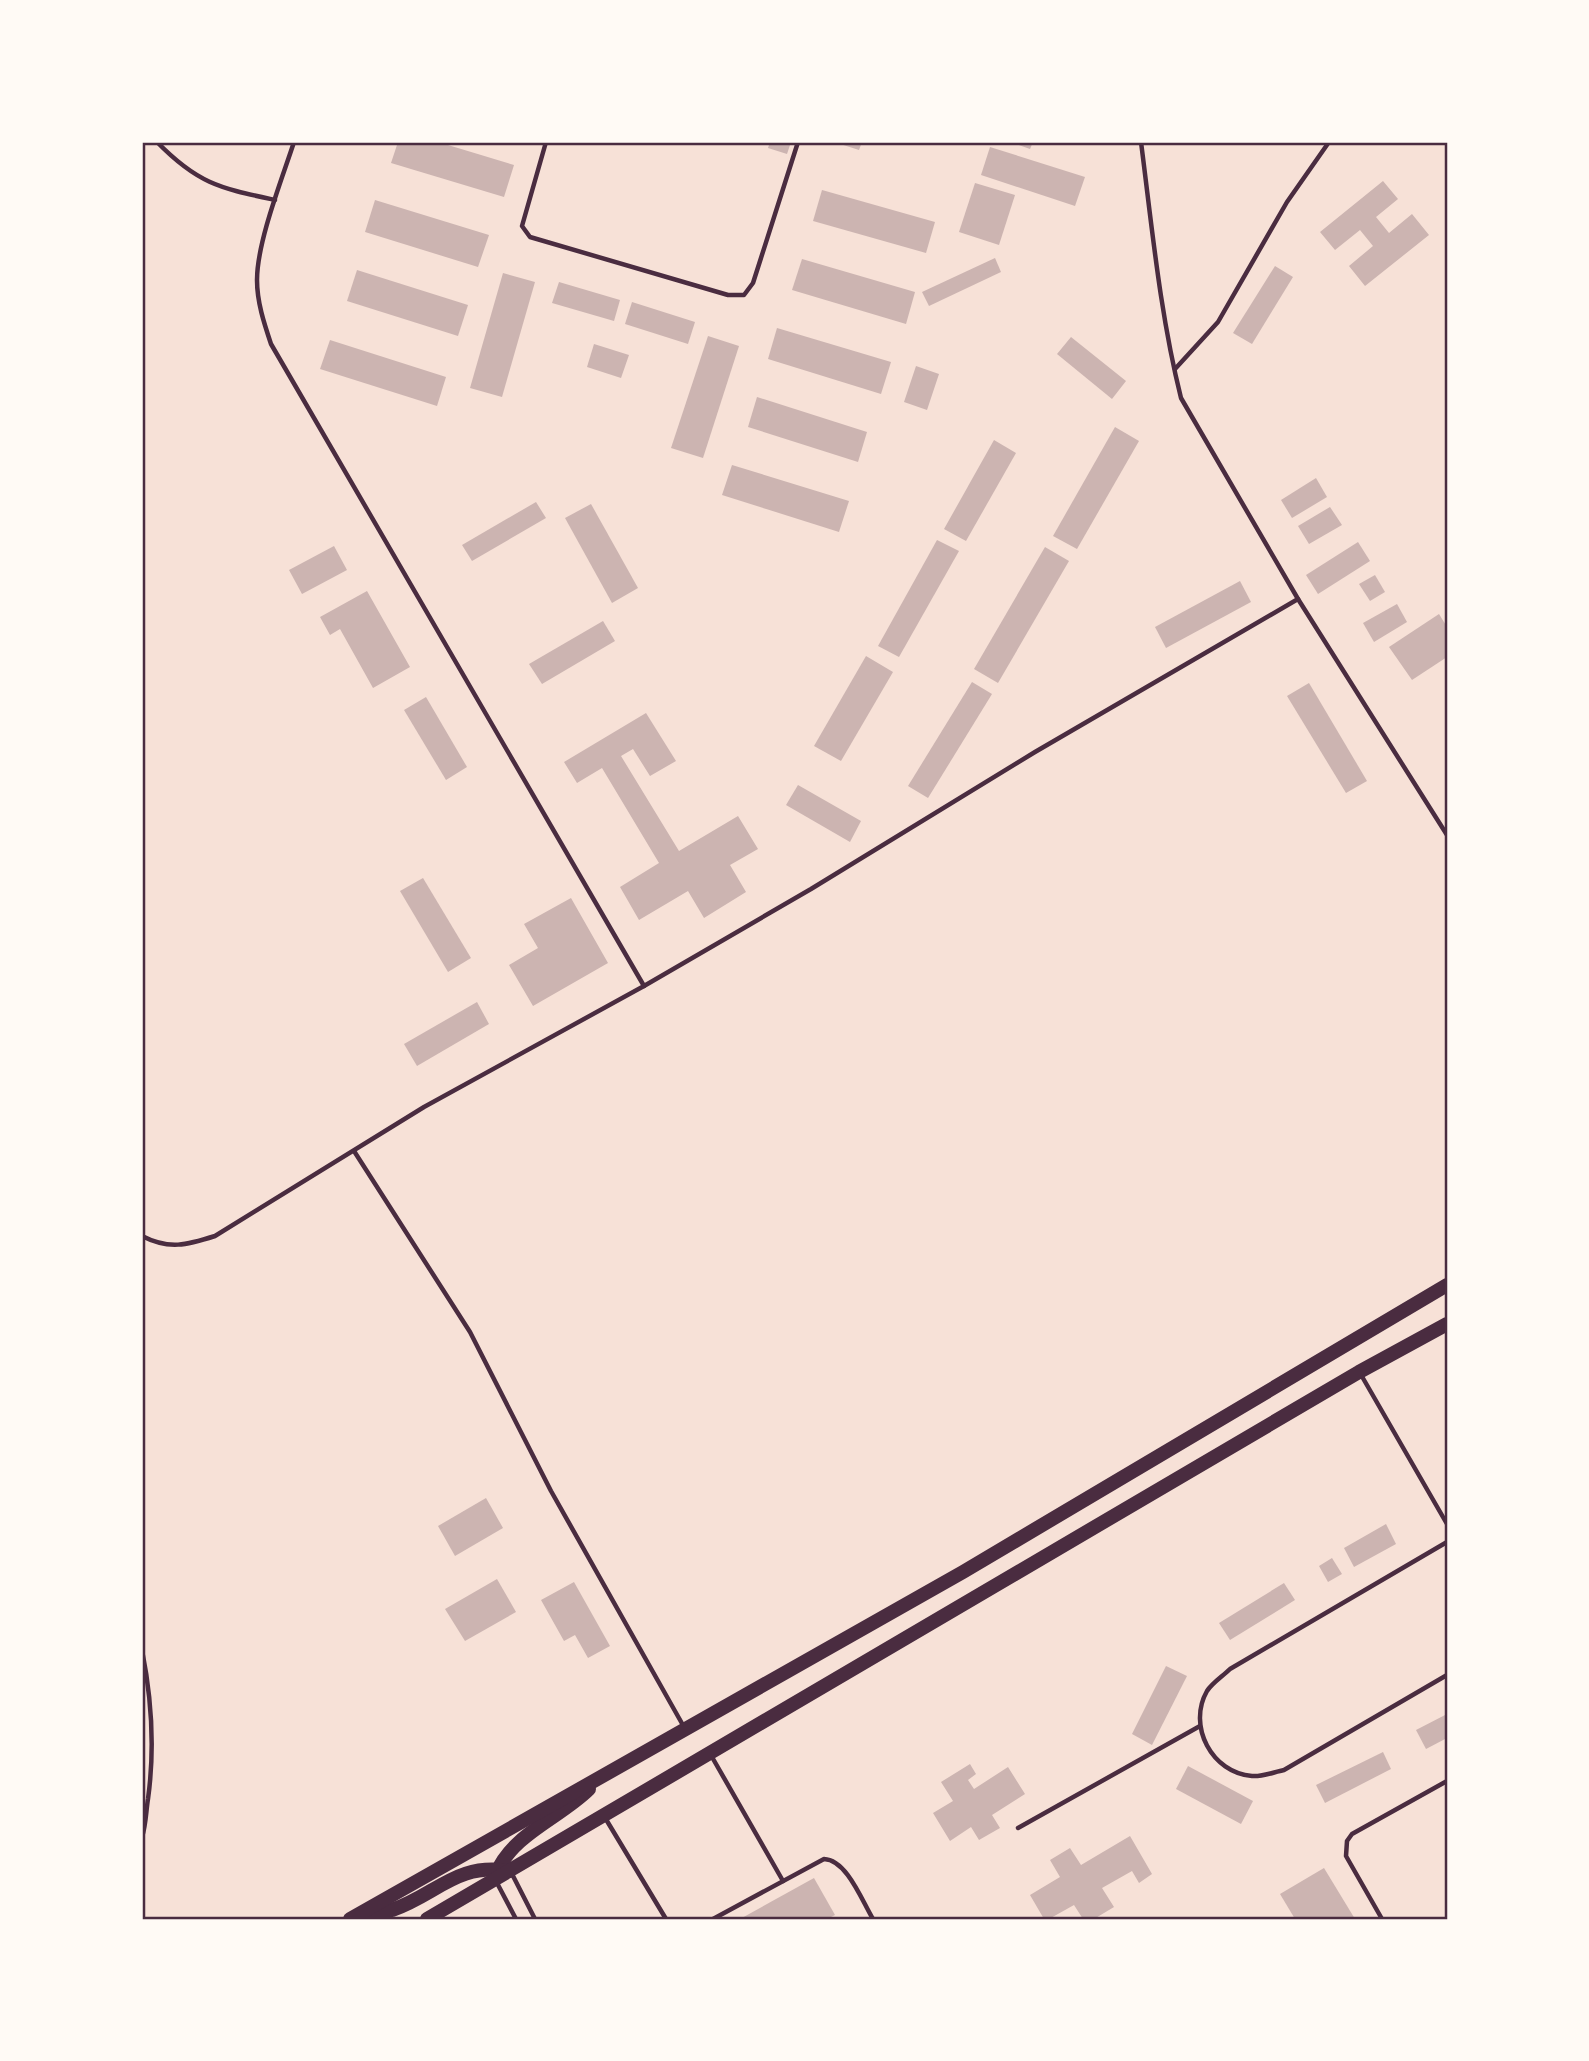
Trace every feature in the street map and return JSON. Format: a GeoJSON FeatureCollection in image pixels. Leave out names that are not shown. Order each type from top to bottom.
{"type":"FeatureCollection","features":[{"type":"Feature","properties":{"kind":"main road"},"geometry":{"type":"LineString","coordinates":[[351,1918],[963,1572],[1447,1284]]}},
{"type":"Feature","properties":{"kind":"main road"},"geometry":{"type":"LineString","coordinates":[[428,1919],[501,1872],[604,1815],[1359,1372],[1447,1324]]}},
{"type":"Feature","properties":{"kind":"main road"},"geometry":{"type":"LineString","coordinates":[[501,1872],[524,1838],[575,1803],[602,1775]]}},
{"type":"Feature","properties":{"kind":"main road"},"geometry":{"type":"LineString","coordinates":[[351,1918],[392,1910],[460,1874],[501,1872]]}},
{"type":"Feature","properties":{"kind":"lane"},"geometry":{"type":"LineString","coordinates":[[157,142],[178,163],[200,178],[225,188],[275,200]]}},
{"type":"Feature","properties":{"kind":"lane"},"geometry":{"type":"LineString","coordinates":[[294,142],[262,246],[257,278],[260,313],[271,344],[644,986]]}},
{"type":"Feature","properties":{"kind":"lane"},"geometry":{"type":"LineString","coordinates":[[546,142],[523,216],[522,226],[530,237],[728,295],[744,295],[753,283],[798,142]]}},
{"type":"Feature","properties":{"kind":"lane"},"geometry":{"type":"LineString","coordinates":[[1141,142],[1155,252],[1181,398],[1298,600],[1447,835]]}},
{"type":"Feature","properties":{"kind":"lane"},"geometry":{"type":"LineString","coordinates":[[1174,370],[1218,322],[1287,202],[1329,142]]}},
{"type":"Feature","properties":{"kind":"lane"},"geometry":{"type":"LineString","coordinates":[[142,1236],[158,1244],[186,1245],[215,1236],[424,1107],[644,986],[811,889],[1035,752],[1298,600]]}},
{"type":"Feature","properties":{"kind":"lane"},"geometry":{"type":"LineString","coordinates":[[354,1152],[470,1332],[551,1491],[685,1728]]}},
{"type":"Feature","properties":{"kind":"lane"},"geometry":{"type":"LineString","coordinates":[[1359,1372],[1447,1524]]}},
{"type":"Feature","properties":{"kind":"lane"},"geometry":{"type":"LineString","coordinates":[[1447,1542],[1230,1669],[1208,1690],[1201,1708],[1200,1726],[1207,1748],[1217,1761],[1232,1771],[1253,1776],[1284,1770],[1447,1675]]}},
{"type":"Feature","properties":{"kind":"lane"},"geometry":{"type":"LineString","coordinates":[[142,1650],[153,1729],[152,1772],[142,1837]]}},
{"type":"Feature","properties":{"kind":"lane"},"geometry":{"type":"LineString","coordinates":[[1018,1828],[1200,1726]]}},
{"type":"Feature","properties":{"kind":"lane"},"geometry":{"type":"LineString","coordinates":[[710,1753],[783,1881]]}},
{"type":"Feature","properties":{"kind":"lane"},"geometry":{"type":"LineString","coordinates":[[1382,1919],[1346,1856],[1347,1841],[1352,1834],[1447,1781]]}},
{"type":"Feature","properties":{"kind":"lane"},"geometry":{"type":"LineString","coordinates":[[604,1815],[666,1919]]}},
{"type":"Feature","properties":{"kind":"lane"},"geometry":{"type":"LineString","coordinates":[[713,1919],[817,1861],[832,1859],[843,1868],[873,1919]]}},
{"type":"Feature","properties":{"kind":"lane"},"geometry":{"type":"LineString","coordinates":[[501,1872],[516,1919]]}},
{"type":"Feature","properties":{"kind":"lane"},"geometry":{"type":"LineString","coordinates":[[501,1872],[535,1919]]}},
{"type":"Feature","properties":{"kind":"building"},"geometry":{"type":"Polygon","coordinates":[[[398,142],[438,142],[514,165],[504,197],[391,163],[398,142]]]}},
{"type":"Feature","properties":{"kind":"building"},"geometry":{"type":"Polygon","coordinates":[[[770,142],[791,142],[787,154],[768,148],[770,142]]]}},
{"type":"Feature","properties":{"kind":"building"},"geometry":{"type":"Polygon","coordinates":[[[834,142],[862,142],[859,150],[834,142]]]}},
{"type":"Feature","properties":{"kind":"building"},"geometry":{"type":"Polygon","coordinates":[[[1010,142],[1033,142],[1030,149],[1010,142]]]}},
{"type":"Feature","properties":{"kind":"building"},"geometry":{"type":"Polygon","coordinates":[[[990,147],[1085,177],[1075,206],[981,175],[990,147]]]}},
{"type":"Feature","properties":{"kind":"building"},"geometry":{"type":"Polygon","coordinates":[[[1383,181],[1398,199],[1376,217],[1389,233],[1412,214],[1429,235],[1365,286],[1349,266],[1373,246],[1360,230],[1335,250],[1320,232],[1383,181]]]}},
{"type":"Feature","properties":{"kind":"building"},"geometry":{"type":"Polygon","coordinates":[[[975,183],[1015,195],[999,245],[959,232],[975,183]]]}},
{"type":"Feature","properties":{"kind":"building"},"geometry":{"type":"Polygon","coordinates":[[[822,190],[935,222],[926,253],[813,221],[822,190]]]}},
{"type":"Feature","properties":{"kind":"building"},"geometry":{"type":"Polygon","coordinates":[[[375,200],[489,235],[478,267],[365,232],[375,200]]]}},
{"type":"Feature","properties":{"kind":"building"},"geometry":{"type":"Polygon","coordinates":[[[995,258],[1001,272],[929,306],[922,292],[995,258]]]}},
{"type":"Feature","properties":{"kind":"building"},"geometry":{"type":"Polygon","coordinates":[[[802,259],[915,292],[906,324],[792,290],[802,259]]]}},
{"type":"Feature","properties":{"kind":"building"},"geometry":{"type":"Polygon","coordinates":[[[1275,266],[1293,277],[1252,344],[1233,333],[1275,266]]]}},
{"type":"Feature","properties":{"kind":"building"},"geometry":{"type":"Polygon","coordinates":[[[357,270],[468,305],[458,336],[347,301],[357,270]]]}},
{"type":"Feature","properties":{"kind":"building"},"geometry":{"type":"Polygon","coordinates":[[[503,273],[535,282],[502,397],[470,388],[503,273]]]}},
{"type":"Feature","properties":{"kind":"building"},"geometry":{"type":"Polygon","coordinates":[[[559,282],[620,300],[614,321],[552,303],[559,282]]]}},
{"type":"Feature","properties":{"kind":"building"},"geometry":{"type":"Polygon","coordinates":[[[632,302],[695,322],[688,344],[625,324],[632,302]]]}},
{"type":"Feature","properties":{"kind":"building"},"geometry":{"type":"Polygon","coordinates":[[[777,328],[891,362],[881,394],[768,359],[777,328]]]}},
{"type":"Feature","properties":{"kind":"building"},"geometry":{"type":"Polygon","coordinates":[[[708,336],[739,346],[703,458],[671,448],[708,336]]]}},
{"type":"Feature","properties":{"kind":"building"},"geometry":{"type":"Polygon","coordinates":[[[1071,337],[1126,381],[1112,399],[1057,354],[1071,337]]]}},
{"type":"Feature","properties":{"kind":"building"},"geometry":{"type":"Polygon","coordinates":[[[330,340],[446,377],[437,406],[320,369],[330,340]]]}},
{"type":"Feature","properties":{"kind":"building"},"geometry":{"type":"Polygon","coordinates":[[[594,344],[629,355],[621,378],[587,367],[594,344]]]}},
{"type":"Feature","properties":{"kind":"building"},"geometry":{"type":"Polygon","coordinates":[[[916,366],[939,374],[927,410],[904,402],[916,366]]]}},
{"type":"Feature","properties":{"kind":"building"},"geometry":{"type":"Polygon","coordinates":[[[757,397],[867,432],[858,462],[748,427],[757,397]]]}},
{"type":"Feature","properties":{"kind":"building"},"geometry":{"type":"Polygon","coordinates":[[[1115,427],[1139,441],[1077,549],[1053,536],[1115,427]]]}},
{"type":"Feature","properties":{"kind":"building"},"geometry":{"type":"Polygon","coordinates":[[[994,440],[1016,453],[966,541],[944,529],[994,440]]]}},
{"type":"Feature","properties":{"kind":"building"},"geometry":{"type":"Polygon","coordinates":[[[732,465],[849,501],[839,532],[722,495],[732,465]]]}},
{"type":"Feature","properties":{"kind":"building"},"geometry":{"type":"Polygon","coordinates":[[[1316,478],[1327,497],[1292,518],[1281,500],[1316,478]]]}},
{"type":"Feature","properties":{"kind":"building"},"geometry":{"type":"Polygon","coordinates":[[[536,502],[546,518],[472,561],[462,545],[536,502]]]}},
{"type":"Feature","properties":{"kind":"building"},"geometry":{"type":"Polygon","coordinates":[[[591,504],[638,588],[612,603],[565,518],[591,504]]]}},
{"type":"Feature","properties":{"kind":"building"},"geometry":{"type":"Polygon","coordinates":[[[1330,507],[1342,525],[1309,544],[1298,526],[1330,507]]]}},
{"type":"Feature","properties":{"kind":"building"},"geometry":{"type":"Polygon","coordinates":[[[937,540],[959,551],[899,657],[878,646],[937,540]]]}},
{"type":"Feature","properties":{"kind":"building"},"geometry":{"type":"Polygon","coordinates":[[[1358,542],[1370,561],[1318,594],[1306,575],[1358,542]]]}},
{"type":"Feature","properties":{"kind":"building"},"geometry":{"type":"Polygon","coordinates":[[[334,546],[347,570],[302,594],[289,570],[334,546]]]}},
{"type":"Feature","properties":{"kind":"building"},"geometry":{"type":"Polygon","coordinates":[[[1045,547],[1069,561],[998,683],[974,669],[1045,547]]]}},
{"type":"Feature","properties":{"kind":"building"},"geometry":{"type":"Polygon","coordinates":[[[1375,575],[1385,592],[1370,601],[1359,584],[1375,575]]]}},
{"type":"Feature","properties":{"kind":"building"},"geometry":{"type":"Polygon","coordinates":[[[1240,581],[1251,602],[1166,648],[1155,627],[1240,581]]]}},
{"type":"Feature","properties":{"kind":"building"},"geometry":{"type":"Polygon","coordinates":[[[367,591],[410,667],[373,688],[340,629],[330,635],[320,617],[367,591]]]}},
{"type":"Feature","properties":{"kind":"building"},"geometry":{"type":"Polygon","coordinates":[[[1397,604],[1407,622],[1374,642],[1363,623],[1397,604]]]}},
{"type":"Feature","properties":{"kind":"building"},"geometry":{"type":"Polygon","coordinates":[[[1439,614],[1447,627],[1447,657],[1412,680],[1389,647],[1439,614]]]}},
{"type":"Feature","properties":{"kind":"building"},"geometry":{"type":"Polygon","coordinates":[[[603,621],[615,641],[542,684],[529,664],[603,621]]]}},
{"type":"Feature","properties":{"kind":"building"},"geometry":{"type":"Polygon","coordinates":[[[866,656],[893,672],[841,761],[814,746],[866,656]]]}},
{"type":"Feature","properties":{"kind":"building"},"geometry":{"type":"Polygon","coordinates":[[[972,682],[992,694],[928,798],[908,786],[972,682]]]}},
{"type":"Feature","properties":{"kind":"building"},"geometry":{"type":"Polygon","coordinates":[[[1309,683],[1367,781],[1346,793],[1287,696],[1309,683]]]}},
{"type":"Feature","properties":{"kind":"building"},"geometry":{"type":"Polygon","coordinates":[[[426,697],[467,767],[446,780],[404,710],[426,697]]]}},
{"type":"Feature","properties":{"kind":"building"},"geometry":{"type":"Polygon","coordinates":[[[646,713],[676,761],[650,776],[633,749],[621,756],[679,851],[738,816],[758,849],[730,865],[746,892],[704,918],[688,891],[639,920],[620,887],[659,863],[602,768],[577,783],[564,762],[646,713]]]}},
{"type":"Feature","properties":{"kind":"building"},"geometry":{"type":"Polygon","coordinates":[[[798,785],[861,821],[850,842],[786,805],[798,785]]]}},
{"type":"Feature","properties":{"kind":"building"},"geometry":{"type":"Polygon","coordinates":[[[423,878],[471,958],[448,972],[400,891],[423,878]]]}},
{"type":"Feature","properties":{"kind":"building"},"geometry":{"type":"Polygon","coordinates":[[[571,898],[608,963],[533,1006],[509,965],[538,948],[524,924],[571,898]]]}},
{"type":"Feature","properties":{"kind":"building"},"geometry":{"type":"Polygon","coordinates":[[[477,1002],[489,1024],[417,1066],[404,1044],[477,1002]]]}},
{"type":"Feature","properties":{"kind":"building"},"geometry":{"type":"Polygon","coordinates":[[[486,1498],[503,1528],[455,1556],[438,1526],[486,1498]]]}},
{"type":"Feature","properties":{"kind":"building"},"geometry":{"type":"Polygon","coordinates":[[[1386,1524],[1396,1544],[1354,1567],[1344,1548],[1386,1524]]]}},
{"type":"Feature","properties":{"kind":"building"},"geometry":{"type":"Polygon","coordinates":[[[1332,1558],[1342,1574],[1328,1582],[1319,1566],[1332,1558]]]}},
{"type":"Feature","properties":{"kind":"building"},"geometry":{"type":"Polygon","coordinates":[[[497,1579],[516,1612],[465,1641],[445,1609],[497,1579]]]}},
{"type":"Feature","properties":{"kind":"building"},"geometry":{"type":"Polygon","coordinates":[[[574,1582],[610,1646],[588,1658],[575,1635],[564,1641],[541,1600],[574,1582]]]}},
{"type":"Feature","properties":{"kind":"building"},"geometry":{"type":"Polygon","coordinates":[[[1284,1583],[1295,1600],[1230,1640],[1219,1623],[1284,1583]]]}},
{"type":"Feature","properties":{"kind":"building"},"geometry":{"type":"Polygon","coordinates":[[[1166,1666],[1187,1676],[1152,1745],[1132,1734],[1166,1666]]]}},
{"type":"Feature","properties":{"kind":"building"},"geometry":{"type":"Polygon","coordinates":[[[1447,1714],[1447,1738],[1426,1749],[1416,1730],[1447,1714]]]}},
{"type":"Feature","properties":{"kind":"building"},"geometry":{"type":"Polygon","coordinates":[[[1383,1752],[1391,1769],[1325,1803],[1316,1785],[1383,1752]]]}},
{"type":"Feature","properties":{"kind":"building"},"geometry":{"type":"Polygon","coordinates":[[[970,1764],[976,1774],[968,1780],[974,1789],[1008,1767],[1025,1794],[992,1815],[1000,1828],[979,1840],[971,1827],[950,1841],[933,1813],[953,1801],[941,1782],[970,1764]]]}},
{"type":"Feature","properties":{"kind":"building"},"geometry":{"type":"Polygon","coordinates":[[[1188,1766],[1253,1801],[1241,1824],[1176,1789],[1188,1766]]]}},
{"type":"Feature","properties":{"kind":"building"},"geometry":{"type":"Polygon","coordinates":[[[1130,1836],[1152,1874],[1139,1883],[1132,1871],[1102,1888],[1114,1907],[1094,1919],[1083,1919],[1074,1905],[1049,1919],[1044,1919],[1030,1895],[1060,1877],[1050,1860],[1070,1848],[1081,1865],[1130,1836]]]}},
{"type":"Feature","properties":{"kind":"building"},"geometry":{"type":"Polygon","coordinates":[[[1324,1868],[1355,1919],[1295,1919],[1280,1894],[1324,1868]]]}},
{"type":"Feature","properties":{"kind":"building"},"geometry":{"type":"Polygon","coordinates":[[[814,1878],[835,1915],[827,1919],[740,1919],[814,1878]]]}}]}
